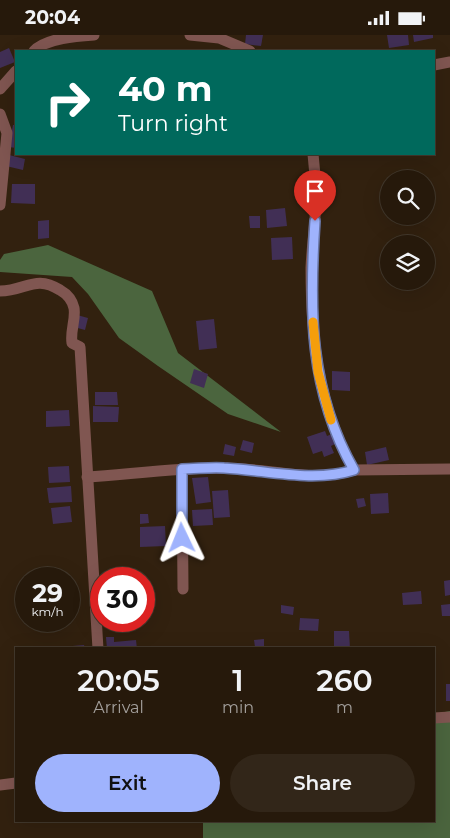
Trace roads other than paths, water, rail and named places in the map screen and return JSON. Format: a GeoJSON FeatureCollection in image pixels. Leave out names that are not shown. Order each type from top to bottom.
{"type":"FeatureCollection","features":[{"type":"Feature","properties":{"kind":"street"},"geometry":{"type":"LineString","coordinates":[[38,35],[36,49],[68,37],[94,35]]}},
{"type":"Feature","properties":{"kind":"street"},"geometry":{"type":"LineString","coordinates":[[190,35],[218,38],[248,50]]}},
{"type":"Feature","properties":{"kind":"street"},"geometry":{"type":"LineString","coordinates":[[435,65],[450,62]]}},
{"type":"Feature","properties":{"kind":"street"},"geometry":{"type":"LineString","coordinates":[[0,89],[15,72]]}},
{"type":"Feature","properties":{"kind":"street"},"geometry":{"type":"LineString","coordinates":[[0,114],[7,133],[0,205]]}},
{"type":"Feature","properties":{"kind":"street"},"geometry":{"type":"LineString","coordinates":[[313,155],[316,202],[311,266],[314,338],[318,372],[327,411],[343,451],[354,470]]}},
{"type":"Feature","properties":{"kind":"street"},"geometry":{"type":"LineString","coordinates":[[0,291],[9,291],[37,282],[45,282],[68,295],[74,309],[71,334],[72,343],[80,347],[98,647]]}},
{"type":"Feature","properties":{"kind":"street"},"geometry":{"type":"LineString","coordinates":[[87,477],[182,469],[223,468],[279,474],[323,475],[340,474],[354,470],[450,469]]}},
{"type":"Feature","properties":{"kind":"street"},"geometry":{"type":"LineString","coordinates":[[182,469],[183,589]]}},
{"type":"Feature","properties":{"kind":"street"},"geometry":{"type":"LineString","coordinates":[[435,718],[450,717]]}},
{"type":"Feature","properties":{"kind":"street"},"geometry":{"type":"LineString","coordinates":[[0,785],[15,783]]}}]}
